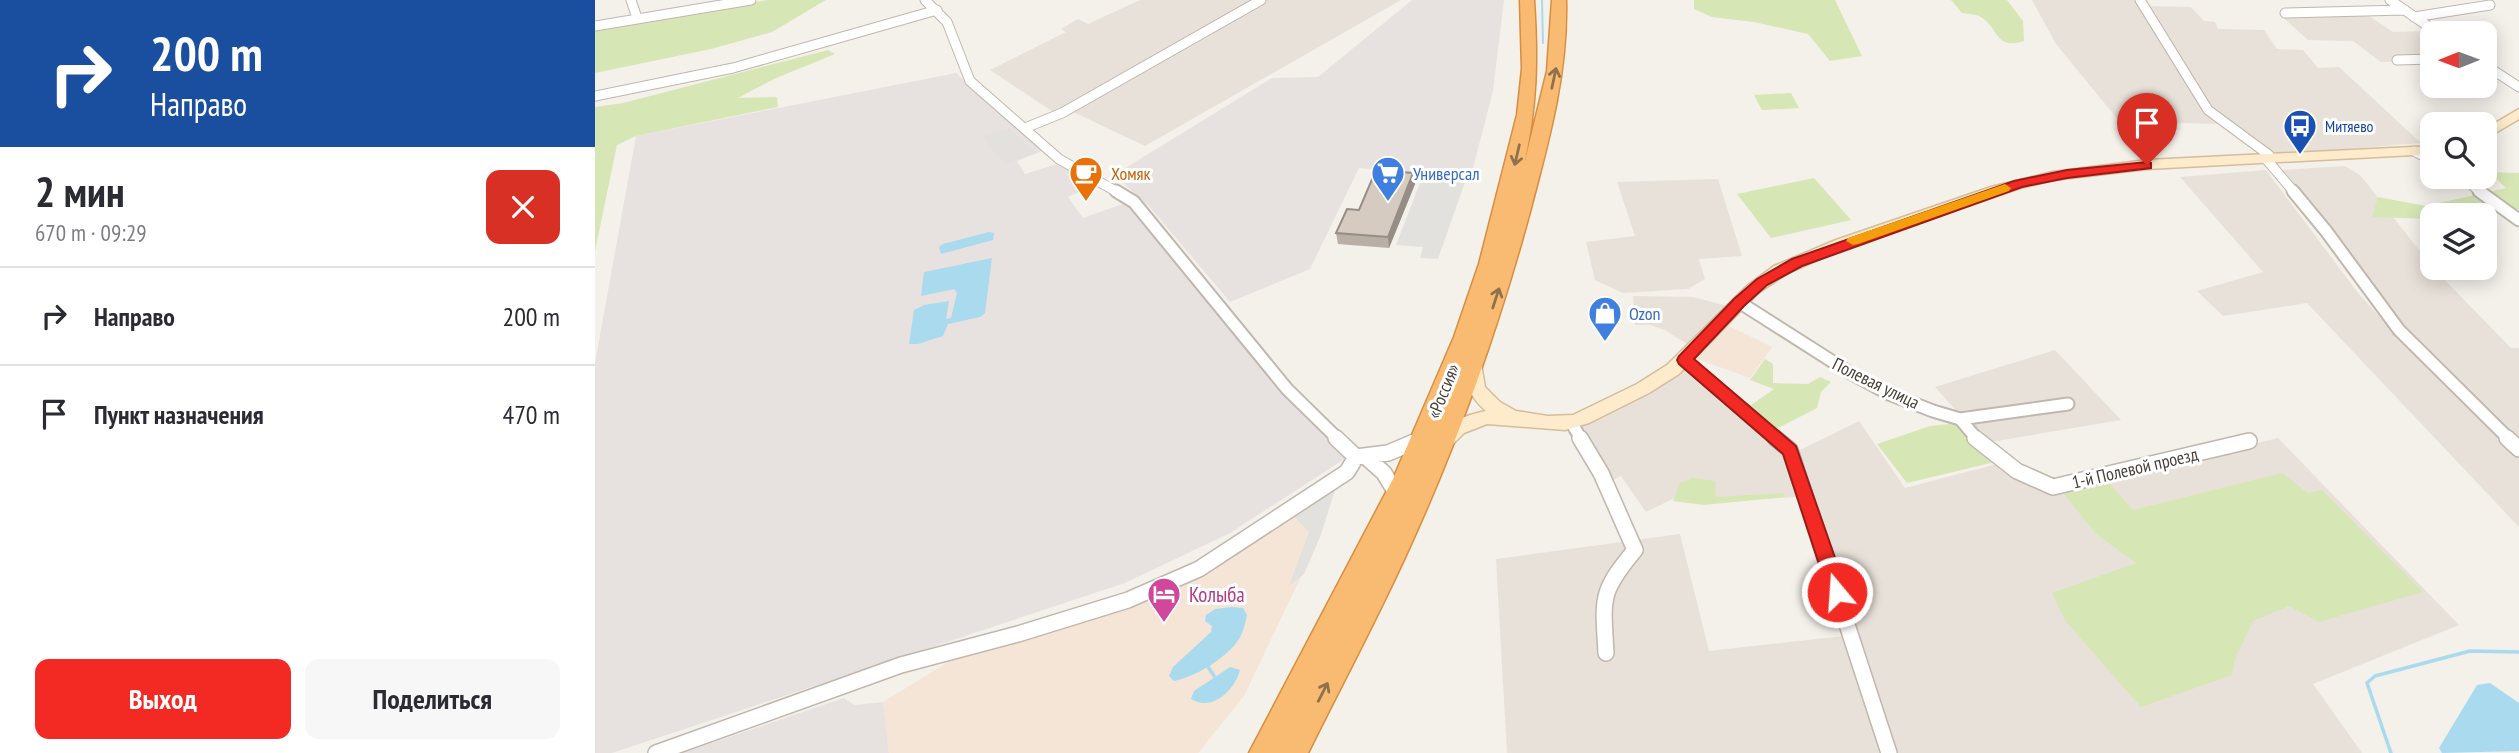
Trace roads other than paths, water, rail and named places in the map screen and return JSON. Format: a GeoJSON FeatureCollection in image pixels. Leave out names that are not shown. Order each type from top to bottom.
{"type":"FeatureCollection","features":[{"type":"Feature","properties":{"kind":"highway","name":"«Россия»"},"geometry":{"type":"LineString","coordinates":[[1264,753],[1354,585],[1411,467],[1464,339],[1504,212],[1524,123],[1530,70],[1527,0]]}},
{"type":"Feature","properties":{"kind":"highway","name":"«Россия»"},"geometry":{"type":"LineString","coordinates":[[1292,753],[1394,553],[1426,446],[1474,362],[1507,264],[1547,111],[1556,69],[1559,0]]}},
{"type":"Feature","properties":{"kind":"highway"},"geometry":{"type":"LineString","coordinates":[[1354,585],[1364,546],[1393,488],[1426,446],[1495,225],[1504,212]]}},
{"type":"Feature","properties":{"kind":"street"},"geometry":{"type":"LineString","coordinates":[[631,0],[637,18]]}},
{"type":"Feature","properties":{"kind":"street"},"geometry":{"type":"LineString","coordinates":[[595,26],[751,0]]}},
{"type":"Feature","properties":{"kind":"street"},"geometry":{"type":"LineString","coordinates":[[925,0],[947,22],[970,81],[1059,159],[1134,202],[1287,389],[1361,457],[1384,473],[1393,488]]}},
{"type":"Feature","properties":{"kind":"street"},"geometry":{"type":"LineString","coordinates":[[1025,128],[1062,113],[1261,0]]}},
{"type":"Feature","properties":{"kind":"street"},"geometry":{"type":"LineString","coordinates":[[2140,0],[2209,110],[2269,155],[2266,159]]}},
{"type":"Feature","properties":{"kind":"street"},"geometry":{"type":"LineString","coordinates":[[2390,0],[2420,21]]}},
{"type":"Feature","properties":{"kind":"street"},"geometry":{"type":"LineString","coordinates":[[2414,17],[2490,5],[2481,0]]}},
{"type":"Feature","properties":{"kind":"street"},"geometry":{"type":"LineString","coordinates":[[595,96],[743,65],[937,10]]}},
{"type":"Feature","properties":{"kind":"street"},"geometry":{"type":"LineString","coordinates":[[2285,13],[2405,10]]}},
{"type":"Feature","properties":{"kind":"street"},"geometry":{"type":"LineString","coordinates":[[2397,60],[2420,59]]}},
{"type":"Feature","properties":{"kind":"street"},"geometry":{"type":"LineString","coordinates":[[2497,73],[2519,87]]}},
{"type":"Feature","properties":{"kind":"street"},"geometry":{"type":"LineString","coordinates":[[2497,127],[2519,113]]}},
{"type":"Feature","properties":{"kind":"street"},"geometry":{"type":"LineString","coordinates":[[2414,151],[2420,154]]}},
{"type":"Feature","properties":{"kind":"street"},"geometry":{"type":"LineString","coordinates":[[656,753],[901,666],[1128,600],[1199,569],[1347,472],[1361,457],[1426,446],[1467,423],[1493,416],[1571,422],[1652,384],[1684,360],[1739,302],[1762,282],[1797,262],[1892,226],[2026,182],[2067,174],[2147,165],[2420,151]]}},
{"type":"Feature","properties":{"kind":"street"},"geometry":{"type":"LineString","coordinates":[[2266,159],[2326,232],[2399,330],[2519,449]]}},
{"type":"Feature","properties":{"kind":"street"},"geometry":{"type":"LineString","coordinates":[[2476,189],[2519,220]]}},
{"type":"Feature","properties":{"kind":"street","name":"Полевая улица"},"geometry":{"type":"LineString","coordinates":[[1739,302],[1819,355],[1889,394],[1960,419],[2068,404]]}},
{"type":"Feature","properties":{"kind":"street"},"geometry":{"type":"LineString","coordinates":[[1684,360],[1790,450],[1889,753]]}},
{"type":"Feature","properties":{"kind":"street"},"geometry":{"type":"LineString","coordinates":[[1474,362],[1473,376],[1479,392],[1493,406],[1513,416]]}},
{"type":"Feature","properties":{"kind":"street","name":"1-й Полевой проезд"},"geometry":{"type":"LineString","coordinates":[[1960,419],[1980,443],[2017,471],[2053,487],[2249,441]]}},
{"type":"Feature","properties":{"kind":"street"},"geometry":{"type":"LineString","coordinates":[[1571,422],[1601,473],[1635,550],[1611,579],[1603,604],[1606,653]]}},
{"type":"Feature","properties":{"kind":"water"},"geometry":{"type":"Polygon","coordinates":[[[994,233],[993,240],[941,254],[939,247],[943,244],[994,233]]]}},
{"type":"Feature","properties":{"kind":"water"},"geometry":{"type":"Polygon","coordinates":[[[992,258],[985,313],[980,317],[948,324],[943,336],[909,344],[914,310],[924,305],[949,301],[946,319],[951,318],[957,293],[954,289],[921,296],[924,272],[992,258]]]}},
{"type":"Feature","properties":{"kind":"water"},"geometry":{"type":"Polygon","coordinates":[[[1243,608],[1247,615],[1237,642],[1225,655],[1208,666],[1191,676],[1174,681],[1169,676],[1173,667],[1211,632],[1212,626],[1205,621],[1206,615],[1215,609],[1243,608]]]}},
{"type":"Feature","properties":{"kind":"water"},"geometry":{"type":"Polygon","coordinates":[[[1230,667],[1240,670],[1233,685],[1221,697],[1207,703],[1191,699],[1194,691],[1230,667]]]}},
{"type":"Feature","properties":{"kind":"water"},"geometry":{"type":"Polygon","coordinates":[[[2490,683],[2519,703],[2519,751],[2442,753],[2439,748],[2477,685],[2490,683]]]}},
{"type":"Feature","properties":{"kind":"waterway"},"geometry":{"type":"LineString","coordinates":[[1542,0],[1543,43]]}},
{"type":"Feature","properties":{"kind":"waterway"},"geometry":{"type":"LineString","coordinates":[[2391,753],[2367,683],[2375,676],[2470,651],[2519,652]]}},
{"type":"Feature","properties":{"kind":"waterway"},"geometry":{"type":"LineString","coordinates":[[1207,665],[1214,676]]}},
{"type":"Feature","properties":{"kind":"place","name":"Митяево"},"geometry":{"type":"Point","coordinates":[2300,156]}},
{"type":"Feature","properties":{"kind":"place","name":"Хомяк"},"geometry":{"type":"Point","coordinates":[1086,203]}},
{"type":"Feature","properties":{"kind":"place","name":"Универсал"},"geometry":{"type":"Point","coordinates":[1388,203]}},
{"type":"Feature","properties":{"kind":"place","name":"Ozon"},"geometry":{"type":"Point","coordinates":[1605,343]}},
{"type":"Feature","properties":{"kind":"place","name":"Колыба"},"geometry":{"type":"Point","coordinates":[1164,624]}}]}
